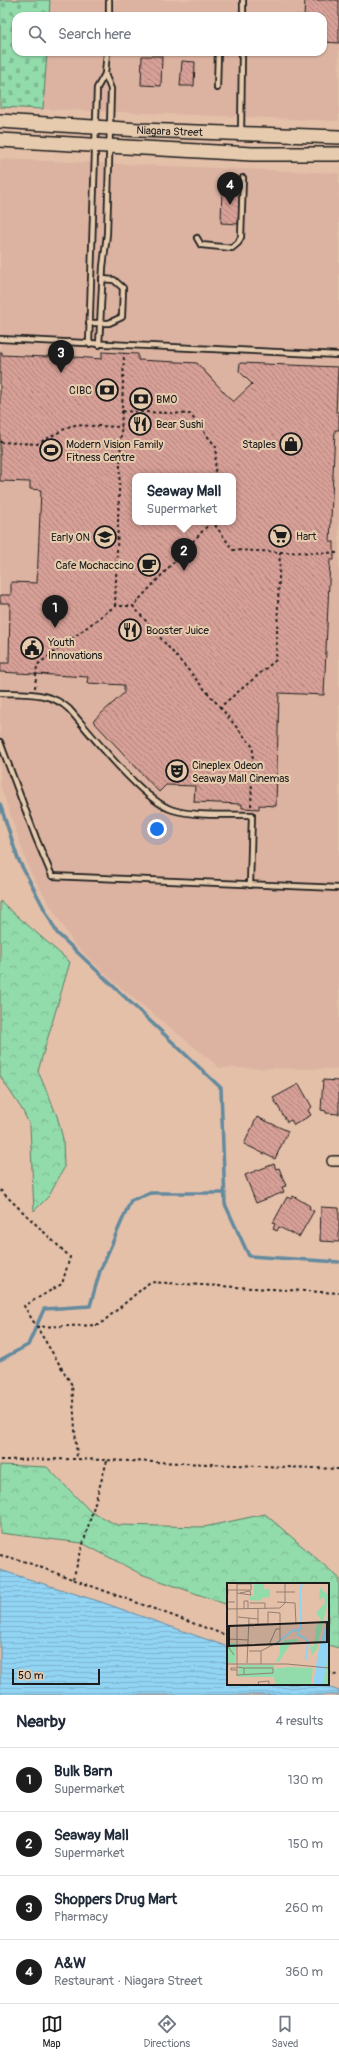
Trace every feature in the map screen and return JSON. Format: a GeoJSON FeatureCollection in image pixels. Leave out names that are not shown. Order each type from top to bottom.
{"type":"FeatureCollection","features":[{"type":"Feature","properties":{"kind":"main road","name":"Niagara Street"},"geometry":{"type":"LineString","coordinates":[[0,121],[110,128],[339,137]]}},
{"type":"Feature","properties":{"kind":"main road","name":"Niagara Street"},"geometry":{"type":"LineString","coordinates":[[0,140],[252,154],[339,154]]}},
{"type":"Feature","properties":{"kind":"lane"},"geometry":{"type":"LineString","coordinates":[[109,0],[109,12]]}},
{"type":"Feature","properties":{"kind":"lane"},"geometry":{"type":"LineString","coordinates":[[243,0],[243,12]]}},
{"type":"Feature","properties":{"kind":"lane"},"geometry":{"type":"LineString","coordinates":[[88,344],[97,88],[105,74],[107,56]]}},
{"type":"Feature","properties":{"kind":"lane"},"geometry":{"type":"LineString","coordinates":[[217,88],[218,56]]}},
{"type":"Feature","properties":{"kind":"lane"},"geometry":{"type":"LineString","coordinates":[[241,134],[242,56]]}},
{"type":"Feature","properties":{"kind":"lane"},"geometry":{"type":"LineString","coordinates":[[99,345],[102,279],[107,234],[111,89],[105,74]]}},
{"type":"Feature","properties":{"kind":"lane"},"geometry":{"type":"LineString","coordinates":[[197,238],[201,245],[232,248],[238,243],[241,237],[243,178]]}},
{"type":"Feature","properties":{"kind":"lane"},"geometry":{"type":"LineString","coordinates":[[89,323],[109,324],[122,318],[123,288],[114,280],[102,279]]}},
{"type":"Feature","properties":{"kind":"lane"},"geometry":{"type":"LineString","coordinates":[[0,339],[99,345],[339,355]]}},
{"type":"Feature","properties":{"kind":"lane"},"geometry":{"type":"LineString","coordinates":[[0,693],[49,697],[66,707],[149,796],[161,805],[186,813],[252,815],[250,884]]}},
{"type":"Feature","properties":{"kind":"lane"},"geometry":{"type":"LineString","coordinates":[[0,742],[52,876],[339,888]]}},
{"type":"Feature","properties":{"kind":"path"},"geometry":{"type":"LineString","coordinates":[[115,606],[124,346]]}},
{"type":"Feature","properties":{"kind":"path"},"geometry":{"type":"LineString","coordinates":[[122,411],[190,414],[216,447],[215,473]]}},
{"type":"Feature","properties":{"kind":"path"},"geometry":{"type":"LineString","coordinates":[[0,442],[37,444],[72,425],[122,427]]}},
{"type":"Feature","properties":{"kind":"path"},"geometry":{"type":"LineString","coordinates":[[34,695],[37,665],[115,606],[133,606],[209,525]]}},
{"type":"Feature","properties":{"kind":"path"},"geometry":{"type":"LineString","coordinates":[[214,525],[233,550],[339,553]]}},
{"type":"Feature","properties":{"kind":"path"},"geometry":{"type":"LineString","coordinates":[[220,707],[276,660],[280,552]]}},
{"type":"Feature","properties":{"kind":"path"},"geometry":{"type":"LineString","coordinates":[[133,606],[253,747],[252,815]]}},
{"type":"Feature","properties":{"kind":"path"},"geometry":{"type":"LineString","coordinates":[[0,1190],[70,1257],[62,1284],[24,1306],[72,1385],[77,1460]]}},
{"type":"Feature","properties":{"kind":"path"},"geometry":{"type":"LineString","coordinates":[[36,1327],[99,1324],[150,1282],[339,1292]]}},
{"type":"Feature","properties":{"kind":"path"},"geometry":{"type":"LineString","coordinates":[[0,1460],[77,1460],[339,1469]]}},
{"type":"Feature","properties":{"kind":"path"},"geometry":{"type":"LineString","coordinates":[[73,1580],[107,1461]]}},
{"type":"Feature","properties":{"kind":"path"},"geometry":{"type":"LineString","coordinates":[[0,1555],[22,1561],[227,1636]]}},
{"type":"Feature","properties":{"kind":"path"},"geometry":{"type":"LineString","coordinates":[[329,1672],[339,1676]]}},
{"type":"Feature","properties":{"kind":"shaded area"},"geometry":{"type":"Polygon","coordinates":[[[50,0],[339,0],[339,121],[43,109],[47,56],[327,56],[327,12],[49,12],[50,0]]]}},
{"type":"Feature","properties":{"kind":"shaded area"},"geometry":{"type":"Polygon","coordinates":[[[0,159],[339,173],[339,1069],[220,1068],[116,984],[73,943],[30,872],[0,785],[0,159]]]}},
{"type":"Feature","properties":{"kind":"green space"},"geometry":{"type":"Polygon","coordinates":[[[0,0],[50,0],[49,12],[12,12],[12,56],[47,56],[43,109],[0,107],[0,0]]]}},
{"type":"Feature","properties":{"kind":"green space"},"geometry":{"type":"Polygon","coordinates":[[[0,901],[70,962],[38,1071],[57,1116],[63,1139],[64,1168],[49,1196],[34,1211],[30,1126],[23,1111],[0,1076],[0,901]]]}},
{"type":"Feature","properties":{"kind":"green space"},"geometry":{"type":"Polygon","coordinates":[[[0,1465],[47,1467],[91,1512],[117,1525],[204,1527],[265,1514],[339,1578],[339,1648],[329,1645],[329,1583],[227,1583],[227,1605],[141,1574],[82,1543],[0,1533],[0,1465]]]}},
{"type":"Feature","properties":{"kind":"water"},"geometry":{"type":"Polygon","coordinates":[[[0,1570],[104,1603],[227,1647],[227,1685],[323,1685],[339,1691],[339,1695],[0,1695],[0,1570]]]}},
{"type":"Feature","properties":{"kind":"building"},"geometry":{"type":"Polygon","coordinates":[[[305,0],[339,0],[339,43],[327,42],[327,12],[304,12],[305,0]]]}},
{"type":"Feature","properties":{"kind":"building"},"geometry":{"type":"Polygon","coordinates":[[[142,56],[162,56],[161,86],[141,85],[142,56]]]}},
{"type":"Feature","properties":{"kind":"building"},"geometry":{"type":"Polygon","coordinates":[[[182,61],[195,62],[194,86],[180,86],[182,61]]]}},
{"type":"Feature","properties":{"kind":"building"},"geometry":{"type":"Polygon","coordinates":[[[222,186],[240,187],[238,224],[221,223],[222,186]]]}},
{"type":"Feature","properties":{"kind":"building"},"geometry":{"type":"Polygon","coordinates":[[[0,352],[2,352],[2,355],[47,357],[48,355],[102,359],[102,352],[138,354],[138,360],[197,363],[233,402],[252,384],[239,371],[240,363],[338,367],[336,412],[339,412],[339,430],[335,430],[330,542],[334,542],[334,560],[330,560],[324,695],[279,693],[276,806],[259,805],[259,809],[242,808],[242,804],[194,802],[195,786],[166,785],[159,792],[93,721],[124,693],[124,685],[87,683],[88,677],[0,672],[1,663],[9,663],[10,603],[0,603],[0,595],[11,595],[11,582],[37,583],[41,490],[30,489],[30,482],[0,481],[0,352]]]}},
{"type":"Feature","properties":{"kind":"building"},"geometry":{"type":"Polygon","coordinates":[[[323,1080],[339,1081],[339,1114],[326,1113],[326,1111],[321,1110],[323,1080]]]}},
{"type":"Feature","properties":{"kind":"building"},"geometry":{"type":"Polygon","coordinates":[[[299,1084],[312,1107],[308,1110],[311,1115],[294,1125],[291,1120],[287,1122],[273,1098],[299,1084]]]}},
{"type":"Feature","properties":{"kind":"building"},"geometry":{"type":"Polygon","coordinates":[[[257,1117],[288,1131],[275,1159],[244,1144],[257,1117]]]}},
{"type":"Feature","properties":{"kind":"building"},"geometry":{"type":"Polygon","coordinates":[[[274,1164],[276,1169],[279,1168],[286,1186],[282,1187],[284,1192],[256,1203],[245,1175],[274,1164]]]}},
{"type":"Feature","properties":{"kind":"building"},"geometry":{"type":"Polygon","coordinates":[[[293,1196],[310,1206],[309,1208],[314,1211],[299,1237],[279,1227],[277,1231],[273,1229],[275,1224],[273,1223],[287,1197],[291,1199],[293,1196]]]}},
{"type":"Feature","properties":{"kind":"building"},"geometry":{"type":"Polygon","coordinates":[[[321,1207],[339,1208],[339,1242],[320,1241],[321,1207]]]}},
{"type":"Feature","properties":{"kind":"waterway"},"geometry":{"type":"LineString","coordinates":[[0,804],[18,859],[57,933],[221,1088],[225,1204],[249,1256],[339,1262]]}},
{"type":"Feature","properties":{"kind":"waterway"},"geometry":{"type":"LineString","coordinates":[[0,1360],[28,1345],[44,1309],[90,1306],[100,1271],[131,1200],[151,1193],[225,1193]]}},
{"type":"Feature","properties":{"kind":"place","name":"A&W"},"geometry":{"type":"Point","coordinates":[230,205]}},
{"type":"Feature","properties":{"kind":"place","name":"Shoppers Drug Mart"},"geometry":{"type":"Point","coordinates":[61,373]}},
{"type":"Feature","properties":{"kind":"place","name":"CIBC"},"geometry":{"type":"Point","coordinates":[107,390]}},
{"type":"Feature","properties":{"kind":"place","name":"BMO"},"geometry":{"type":"Point","coordinates":[141,399]}},
{"type":"Feature","properties":{"kind":"place","name":"Bear Sushi"},"geometry":{"type":"Point","coordinates":[140,424]}},
{"type":"Feature","properties":{"kind":"place","name":"Staples"},"geometry":{"type":"Point","coordinates":[291,444]}},
{"type":"Feature","properties":{"kind":"place","name":"Modern Vision Family Fitness Centre"},"geometry":{"type":"Point","coordinates":[51,450]}},
{"type":"Feature","properties":{"kind":"place","name":"Hart"},"geometry":{"type":"Point","coordinates":[280,536]}},
{"type":"Feature","properties":{"kind":"place","name":"Early ON"},"geometry":{"type":"Point","coordinates":[105,537]}},
{"type":"Feature","properties":{"kind":"place","name":"Cafe Mochaccino"},"geometry":{"type":"Point","coordinates":[149,565]}},
{"type":"Feature","properties":{"kind":"place","name":"Seaway Mall"},"geometry":{"type":"Point","coordinates":[184,571]}},
{"type":"Feature","properties":{"kind":"place","name":"Bulk Barn"},"geometry":{"type":"Point","coordinates":[55,628]}},
{"type":"Feature","properties":{"kind":"place","name":"Booster Juice"},"geometry":{"type":"Point","coordinates":[130,630]}},
{"type":"Feature","properties":{"kind":"place","name":"Youth Innovations"},"geometry":{"type":"Point","coordinates":[32,648]}},
{"type":"Feature","properties":{"kind":"place","name":"Cineplex Odeon Seaway Mall Cinemas"},"geometry":{"type":"Point","coordinates":[177,771]}}]}
